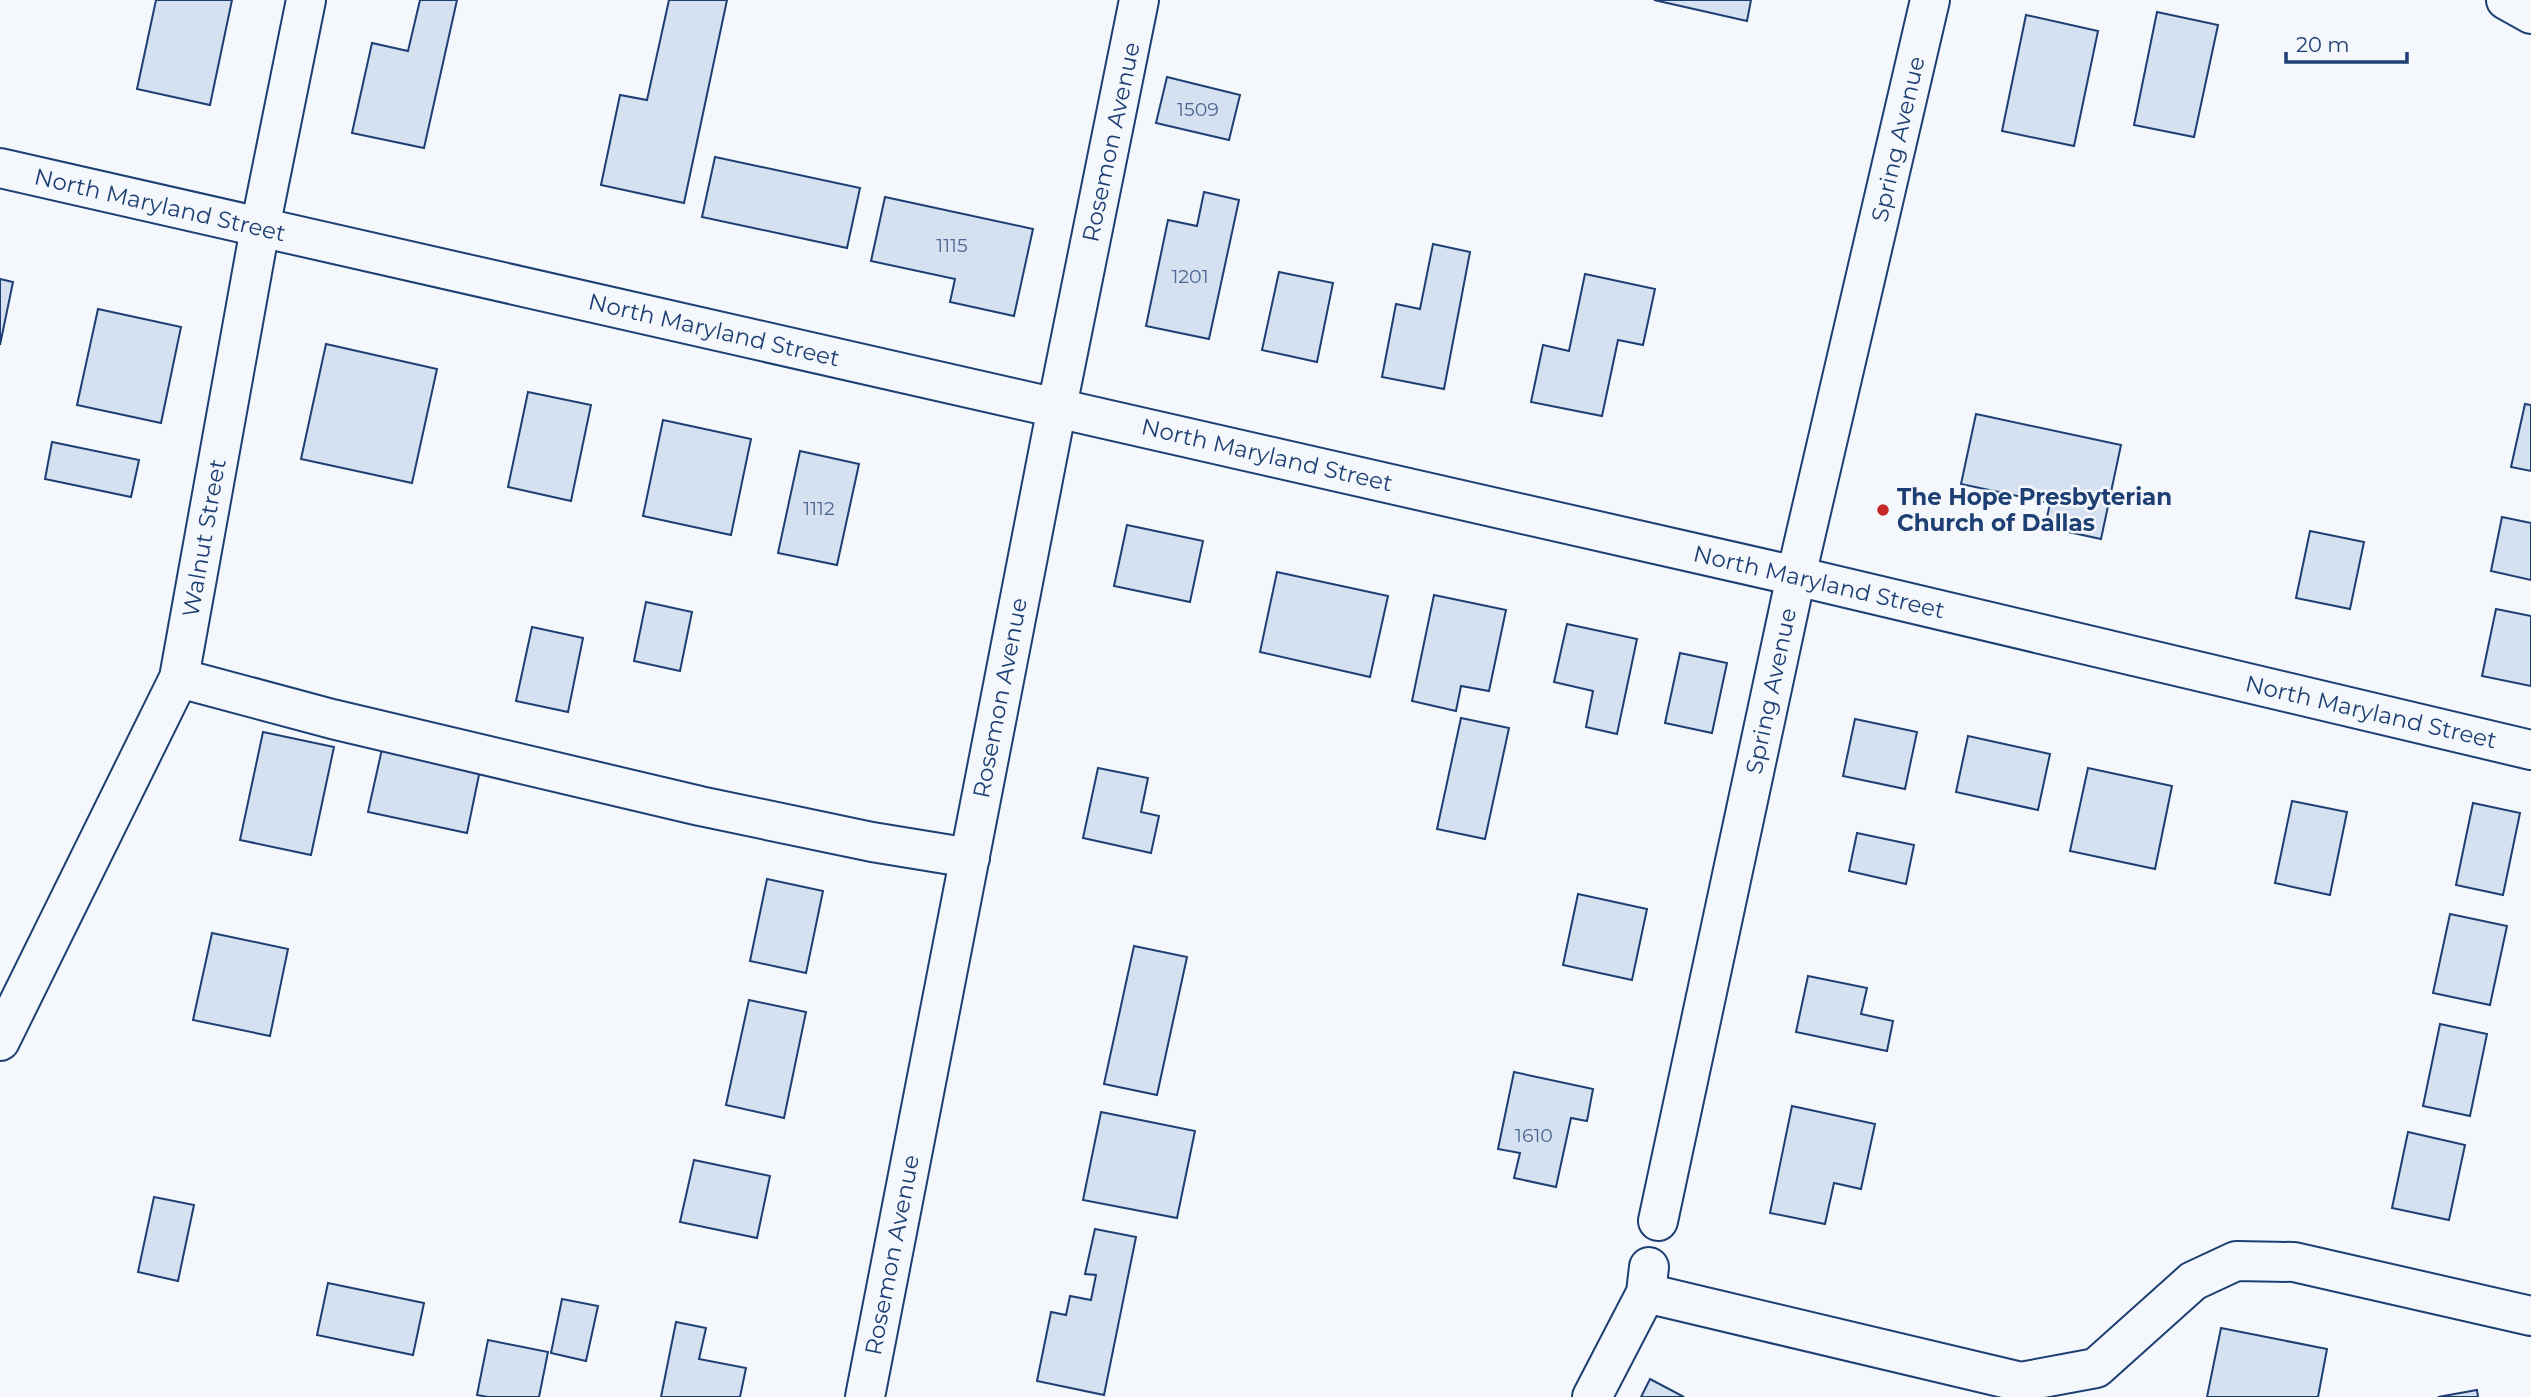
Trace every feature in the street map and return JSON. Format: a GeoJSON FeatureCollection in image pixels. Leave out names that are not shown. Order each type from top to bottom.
{"type":"FeatureCollection","features":[{"type":"Feature","properties":{"kind":"street","name":"Walnut Street"},"geometry":{"type":"LineString","coordinates":[[0,1041],[179,678],[260,228],[306,0]]}},
{"type":"Feature","properties":{"kind":"street","name":"Rosemon Avenue"},"geometry":{"type":"LineString","coordinates":[[865,1397],[1056,407],[1139,0]]}},
{"type":"Feature","properties":{"kind":"street","name":"Spring Avenue"},"geometry":{"type":"LineString","coordinates":[[1658,1221],[1796,576],[1930,0]]}},
{"type":"Feature","properties":{"kind":"street"},"geometry":{"type":"LineString","coordinates":[[2506,0],[2531,13]]}},
{"type":"Feature","properties":{"kind":"street","name":"North Maryland Street"},"geometry":{"type":"LineString","coordinates":[[0,168],[1796,576],[2531,750]]}},
{"type":"Feature","properties":{"kind":"street"},"geometry":{"type":"LineString","coordinates":[[179,678],[332,719],[700,806],[872,842],[970,858]]}},
{"type":"Feature","properties":{"kind":"street"},"geometry":{"type":"LineString","coordinates":[[1592,1397],[1647,1280],[2021,1382],[2096,1368],[2193,1281],[2236,1261],[2294,1262],[2531,1316]]}},
{"type":"Feature","properties":{"kind":"building"},"geometry":{"type":"Polygon","coordinates":[[[156,0],[232,0],[210,105],[137,89],[156,0]]]}},
{"type":"Feature","properties":{"kind":"building"},"geometry":{"type":"Polygon","coordinates":[[[420,0],[457,0],[424,148],[352,133],[372,43],[408,51],[420,0]]]}},
{"type":"Feature","properties":{"kind":"building"},"geometry":{"type":"Polygon","coordinates":[[[669,0],[727,0],[684,203],[601,185],[620,95],[647,100],[669,0]]]}},
{"type":"Feature","properties":{"kind":"building"},"geometry":{"type":"Polygon","coordinates":[[[1654,0],[1751,0],[1747,21],[1654,0]]]}},
{"type":"Feature","properties":{"kind":"building"},"geometry":{"type":"Polygon","coordinates":[[[2157,12],[2218,25],[2194,137],[2134,125],[2157,12]]]}},
{"type":"Feature","properties":{"kind":"building"},"geometry":{"type":"Polygon","coordinates":[[[2026,15],[2098,31],[2074,146],[2002,131],[2026,15]]]}},
{"type":"Feature","properties":{"kind":"building"},"geometry":{"type":"Polygon","coordinates":[[[1167,77],[1240,95],[1229,140],[1156,123],[1167,77]]]}},
{"type":"Feature","properties":{"kind":"building"},"geometry":{"type":"Polygon","coordinates":[[[715,157],[860,188],[847,248],[702,217],[715,157]]]}},
{"type":"Feature","properties":{"kind":"building"},"geometry":{"type":"Polygon","coordinates":[[[1204,192],[1239,200],[1209,339],[1146,326],[1168,220],[1197,226],[1204,192]]]}},
{"type":"Feature","properties":{"kind":"building"},"geometry":{"type":"Polygon","coordinates":[[[885,197],[1033,229],[1014,316],[950,302],[955,279],[871,261],[885,197]]]}},
{"type":"Feature","properties":{"kind":"building"},"geometry":{"type":"Polygon","coordinates":[[[1433,244],[1470,252],[1444,389],[1382,377],[1396,304],[1420,309],[1433,244]]]}},
{"type":"Feature","properties":{"kind":"building"},"geometry":{"type":"Polygon","coordinates":[[[1279,272],[1333,283],[1317,362],[1262,350],[1279,272]]]}},
{"type":"Feature","properties":{"kind":"building"},"geometry":{"type":"Polygon","coordinates":[[[1585,274],[1655,289],[1643,345],[1618,340],[1602,416],[1531,402],[1543,345],[1569,351],[1585,274]]]}},
{"type":"Feature","properties":{"kind":"building"},"geometry":{"type":"Polygon","coordinates":[[[0,279],[13,282],[0,345],[0,279]]]}},
{"type":"Feature","properties":{"kind":"building"},"geometry":{"type":"Polygon","coordinates":[[[98,309],[181,327],[161,423],[77,405],[98,309]]]}},
{"type":"Feature","properties":{"kind":"building"},"geometry":{"type":"Polygon","coordinates":[[[326,344],[437,369],[412,483],[301,459],[326,344]]]}},
{"type":"Feature","properties":{"kind":"building"},"geometry":{"type":"Polygon","coordinates":[[[528,392],[591,405],[571,501],[508,487],[528,392]]]}},
{"type":"Feature","properties":{"kind":"building"},"geometry":{"type":"Polygon","coordinates":[[[2525,404],[2531,405],[2531,471],[2511,467],[2525,404]]]}},
{"type":"Feature","properties":{"kind":"building"},"geometry":{"type":"Polygon","coordinates":[[[1976,414],[2121,445],[2101,539],[2045,527],[2050,503],[1961,484],[1976,414]]]}},
{"type":"Feature","properties":{"kind":"building"},"geometry":{"type":"Polygon","coordinates":[[[663,420],[751,439],[731,535],[643,516],[663,420]]]}},
{"type":"Feature","properties":{"kind":"building"},"geometry":{"type":"Polygon","coordinates":[[[52,442],[139,460],[131,497],[45,479],[52,442]]]}},
{"type":"Feature","properties":{"kind":"building"},"geometry":{"type":"Polygon","coordinates":[[[800,451],[859,464],[837,565],[778,553],[800,451]]]}},
{"type":"Feature","properties":{"kind":"building"},"geometry":{"type":"Polygon","coordinates":[[[2502,517],[2531,523],[2531,580],[2491,571],[2502,517]]]}},
{"type":"Feature","properties":{"kind":"building"},"geometry":{"type":"Polygon","coordinates":[[[1127,525],[1203,541],[1190,602],[1114,586],[1127,525]]]}},
{"type":"Feature","properties":{"kind":"building"},"geometry":{"type":"Polygon","coordinates":[[[2310,531],[2364,542],[2350,609],[2296,598],[2310,531]]]}},
{"type":"Feature","properties":{"kind":"building"},"geometry":{"type":"Polygon","coordinates":[[[1277,572],[1388,596],[1370,677],[1260,652],[1277,572]]]}},
{"type":"Feature","properties":{"kind":"building"},"geometry":{"type":"Polygon","coordinates":[[[1434,595],[1506,610],[1489,691],[1461,686],[1456,711],[1412,701],[1434,595]]]}},
{"type":"Feature","properties":{"kind":"building"},"geometry":{"type":"Polygon","coordinates":[[[646,602],[692,612],[680,671],[634,661],[646,602]]]}},
{"type":"Feature","properties":{"kind":"building"},"geometry":{"type":"Polygon","coordinates":[[[2496,609],[2531,616],[2531,686],[2482,676],[2496,609]]]}},
{"type":"Feature","properties":{"kind":"building"},"geometry":{"type":"Polygon","coordinates":[[[1567,624],[1637,639],[1617,734],[1586,727],[1593,691],[1554,682],[1567,624]]]}},
{"type":"Feature","properties":{"kind":"building"},"geometry":{"type":"Polygon","coordinates":[[[532,627],[583,638],[568,712],[516,701],[532,627]]]}},
{"type":"Feature","properties":{"kind":"building"},"geometry":{"type":"Polygon","coordinates":[[[1680,653],[1727,663],[1712,733],[1665,723],[1680,653]]]}},
{"type":"Feature","properties":{"kind":"building"},"geometry":{"type":"Polygon","coordinates":[[[1461,718],[1509,728],[1485,839],[1437,829],[1461,718]]]}},
{"type":"Feature","properties":{"kind":"building"},"geometry":{"type":"Polygon","coordinates":[[[1855,719],[1917,732],[1905,789],[1843,776],[1855,719]]]}},
{"type":"Feature","properties":{"kind":"building"},"geometry":{"type":"Polygon","coordinates":[[[263,732],[334,747],[311,855],[240,840],[263,732]]]}},
{"type":"Feature","properties":{"kind":"building"},"geometry":{"type":"Polygon","coordinates":[[[1968,736],[2050,754],[2038,810],[1956,792],[1968,736]]]}},
{"type":"Feature","properties":{"kind":"building"},"geometry":{"type":"Polygon","coordinates":[[[382,749],[480,770],[467,833],[368,812],[382,749]]]}},
{"type":"Feature","properties":{"kind":"building"},"geometry":{"type":"Polygon","coordinates":[[[1098,768],[1148,778],[1141,812],[1159,816],[1151,853],[1083,838],[1098,768]]]}},
{"type":"Feature","properties":{"kind":"building"},"geometry":{"type":"Polygon","coordinates":[[[2088,768],[2172,786],[2155,869],[2070,851],[2088,768]]]}},
{"type":"Feature","properties":{"kind":"building"},"geometry":{"type":"Polygon","coordinates":[[[2292,801],[2347,812],[2330,895],[2275,883],[2292,801]]]}},
{"type":"Feature","properties":{"kind":"building"},"geometry":{"type":"Polygon","coordinates":[[[2473,803],[2520,813],[2503,895],[2456,885],[2473,803]]]}},
{"type":"Feature","properties":{"kind":"building"},"geometry":{"type":"Polygon","coordinates":[[[1857,833],[1914,845],[1906,884],[1849,871],[1857,833]]]}},
{"type":"Feature","properties":{"kind":"building"},"geometry":{"type":"Polygon","coordinates":[[[767,879],[823,891],[806,973],[750,961],[767,879]]]}},
{"type":"Feature","properties":{"kind":"building"},"geometry":{"type":"Polygon","coordinates":[[[1578,894],[1647,909],[1632,980],[1563,965],[1578,894]]]}},
{"type":"Feature","properties":{"kind":"building"},"geometry":{"type":"Polygon","coordinates":[[[2450,914],[2507,926],[2490,1005],[2433,993],[2450,914]]]}},
{"type":"Feature","properties":{"kind":"building"},"geometry":{"type":"Polygon","coordinates":[[[212,933],[288,949],[270,1036],[193,1020],[212,933]]]}},
{"type":"Feature","properties":{"kind":"building"},"geometry":{"type":"Polygon","coordinates":[[[1134,946],[1187,957],[1157,1095],[1104,1084],[1134,946]]]}},
{"type":"Feature","properties":{"kind":"building"},"geometry":{"type":"Polygon","coordinates":[[[1808,976],[1867,988],[1861,1014],[1893,1021],[1887,1051],[1796,1032],[1808,976]]]}},
{"type":"Feature","properties":{"kind":"building"},"geometry":{"type":"Polygon","coordinates":[[[749,1000],[806,1012],[784,1118],[726,1105],[749,1000]]]}},
{"type":"Feature","properties":{"kind":"building"},"geometry":{"type":"Polygon","coordinates":[[[2440,1024],[2487,1034],[2470,1116],[2423,1106],[2440,1024]]]}},
{"type":"Feature","properties":{"kind":"building"},"geometry":{"type":"Polygon","coordinates":[[[1514,1072],[1593,1089],[1587,1121],[1571,1118],[1556,1187],[1514,1178],[1520,1153],[1498,1149],[1514,1072]]]}},
{"type":"Feature","properties":{"kind":"building"},"geometry":{"type":"Polygon","coordinates":[[[1792,1106],[1875,1124],[1861,1189],[1834,1183],[1825,1224],[1770,1213],[1792,1106]]]}},
{"type":"Feature","properties":{"kind":"building"},"geometry":{"type":"Polygon","coordinates":[[[1101,1112],[1195,1131],[1177,1218],[1083,1200],[1101,1112]]]}},
{"type":"Feature","properties":{"kind":"building"},"geometry":{"type":"Polygon","coordinates":[[[2408,1132],[2465,1145],[2449,1220],[2392,1208],[2408,1132]]]}},
{"type":"Feature","properties":{"kind":"building"},"geometry":{"type":"Polygon","coordinates":[[[694,1160],[770,1176],[757,1238],[680,1222],[694,1160]]]}},
{"type":"Feature","properties":{"kind":"building"},"geometry":{"type":"Polygon","coordinates":[[[154,1197],[194,1205],[178,1281],[138,1272],[154,1197]]]}},
{"type":"Feature","properties":{"kind":"building"},"geometry":{"type":"Polygon","coordinates":[[[1095,1229],[1136,1237],[1104,1395],[1037,1381],[1051,1312],[1066,1315],[1070,1296],[1091,1300],[1096,1275],[1085,1274],[1095,1229]]]}},
{"type":"Feature","properties":{"kind":"building"},"geometry":{"type":"Polygon","coordinates":[[[328,1283],[424,1303],[413,1355],[317,1335],[328,1283]]]}},
{"type":"Feature","properties":{"kind":"building"},"geometry":{"type":"Polygon","coordinates":[[[562,1299],[598,1306],[586,1361],[551,1353],[562,1299]]]}},
{"type":"Feature","properties":{"kind":"building"},"geometry":{"type":"Polygon","coordinates":[[[676,1322],[706,1328],[699,1359],[746,1368],[740,1397],[661,1397],[676,1322]]]}},
{"type":"Feature","properties":{"kind":"building"},"geometry":{"type":"Polygon","coordinates":[[[2221,1328],[2327,1349],[2318,1397],[2207,1397],[2221,1328]]]}},
{"type":"Feature","properties":{"kind":"building"},"geometry":{"type":"Polygon","coordinates":[[[488,1340],[548,1352],[539,1397],[477,1395],[488,1340]]]}},
{"type":"Feature","properties":{"kind":"building"},"geometry":{"type":"Polygon","coordinates":[[[1650,1379],[1684,1397],[1641,1397],[1650,1379]]]}},
{"type":"Feature","properties":{"kind":"building"},"geometry":{"type":"Polygon","coordinates":[[[2477,1390],[2478,1397],[2438,1397],[2477,1390]]]}},
{"type":"Feature","properties":{"kind":"place","name":"The Hope Presbyterian Church of Dallas"},"geometry":{"type":"Point","coordinates":[1883,510]}}]}
